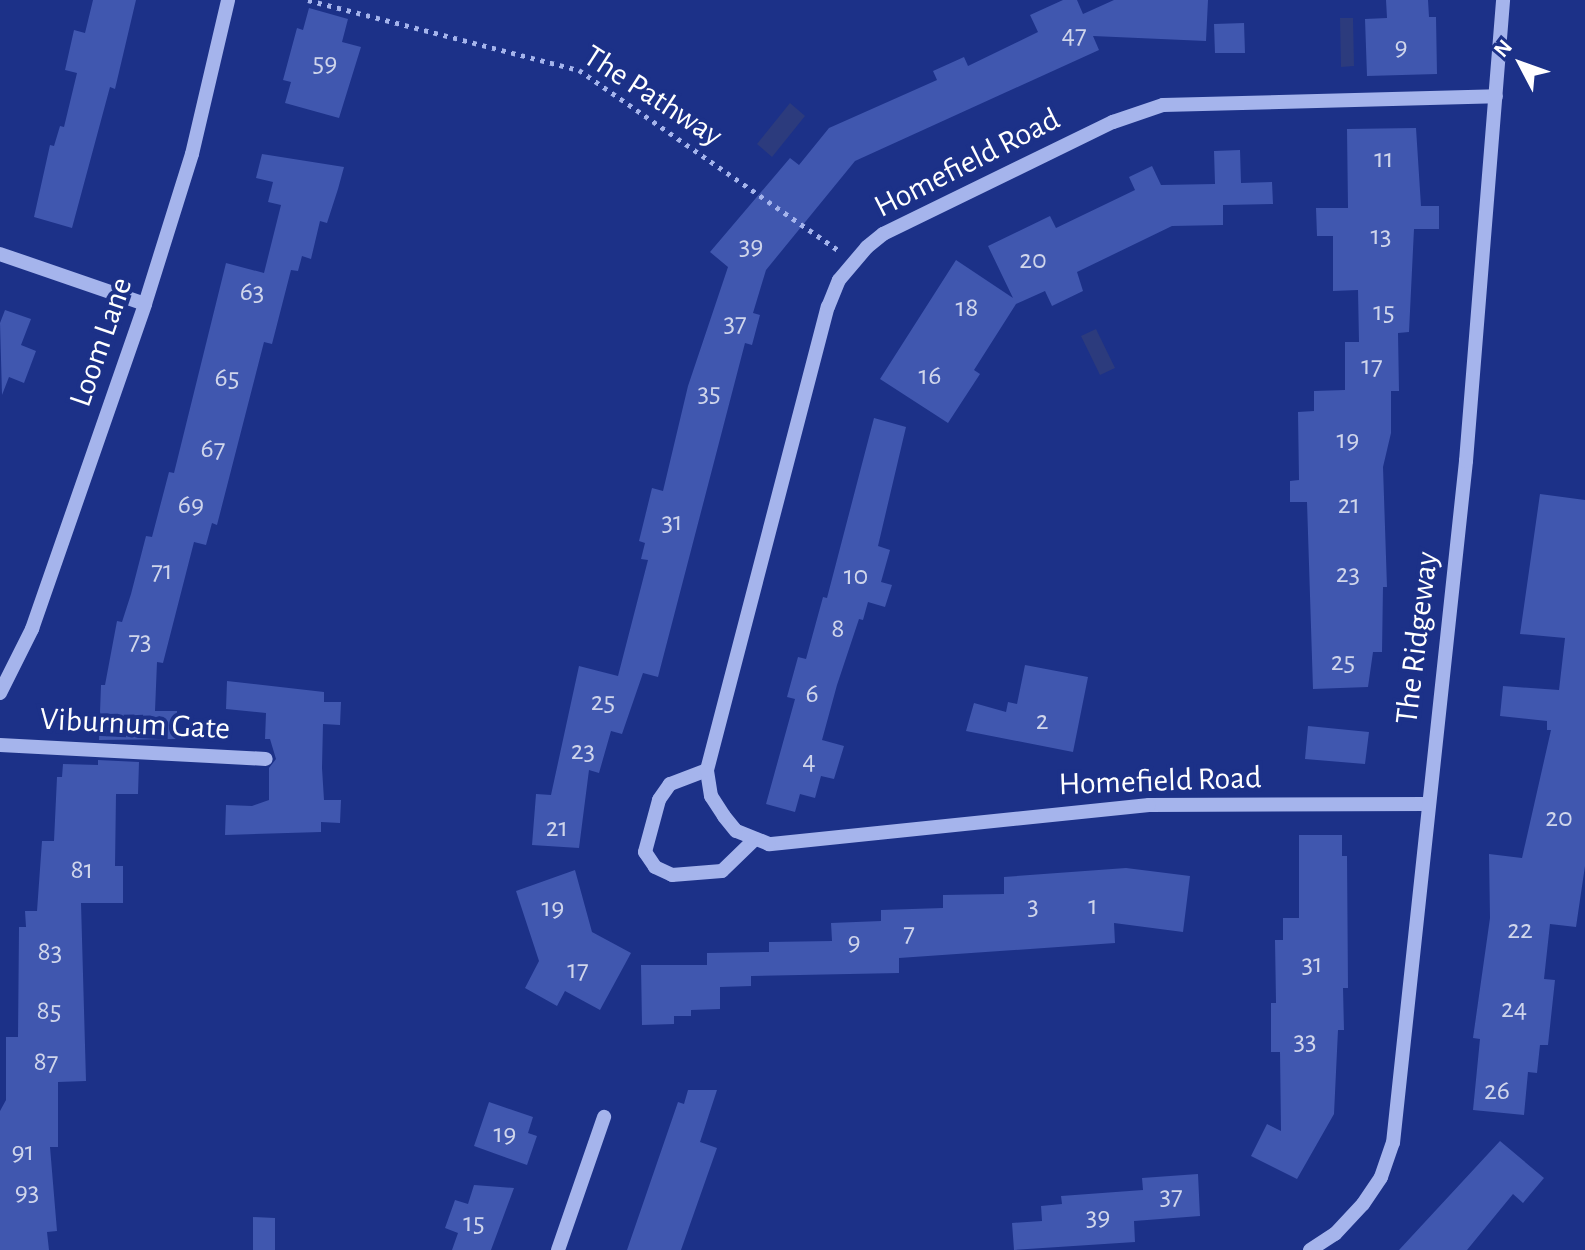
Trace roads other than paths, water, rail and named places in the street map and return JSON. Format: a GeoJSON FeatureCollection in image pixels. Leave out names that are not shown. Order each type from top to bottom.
{"type":"FeatureCollection","features":[{"type":"Feature","properties":{"kind":"street","name":"Loom Lane"},"geometry":{"type":"LineString","coordinates":[[0,693],[6,667],[32,629],[145,304],[192,154],[228,0]]}},
{"type":"Feature","properties":{"kind":"street","name":"The Ridgeway"},"geometry":{"type":"LineString","coordinates":[[1310,1250],[1335,1234],[1363,1204],[1381,1177],[1393,1143],[1426,804],[1466,461],[1503,0]]}},
{"type":"Feature","properties":{"kind":"street","name":"Homefield Road"},"geometry":{"type":"LineString","coordinates":[[707,770],[828,307],[853,261],[883,234],[1140,111],[1195,102],[1496,96]]}},
{"type":"Feature","properties":{"kind":"street"},"geometry":{"type":"LineString","coordinates":[[0,254],[145,304]]}},
{"type":"Feature","properties":{"kind":"street","name":"Viburnum Gate"},"geometry":{"type":"LineString","coordinates":[[0,745],[266,759]]}},
{"type":"Feature","properties":{"kind":"street"},"geometry":{"type":"LineString","coordinates":[[707,770],[711,796],[724,816],[736,831],[755,839],[722,871],[672,875],[655,867],[645,852],[646,839],[659,800],[670,784],[707,770]]}},
{"type":"Feature","properties":{"kind":"street","name":"Homefield Road"},"geometry":{"type":"LineString","coordinates":[[755,839],[788,844],[1134,806],[1426,804]]}},
{"type":"Feature","properties":{"kind":"street"},"geometry":{"type":"LineString","coordinates":[[558,1250],[604,1117]]}},
{"type":"Feature","properties":{"kind":"water"},"geometry":{"type":"Polygon","coordinates":[[[1340,18],[1353,18],[1354,66],[1341,67],[1340,18]]]}},
{"type":"Feature","properties":{"kind":"water"},"geometry":{"type":"Polygon","coordinates":[[[790,103],[805,116],[772,157],[757,144],[790,103]]]}},
{"type":"Feature","properties":{"kind":"water"},"geometry":{"type":"Polygon","coordinates":[[[1096,329],[1115,368],[1100,375],[1081,336],[1096,329]]]}}]}
